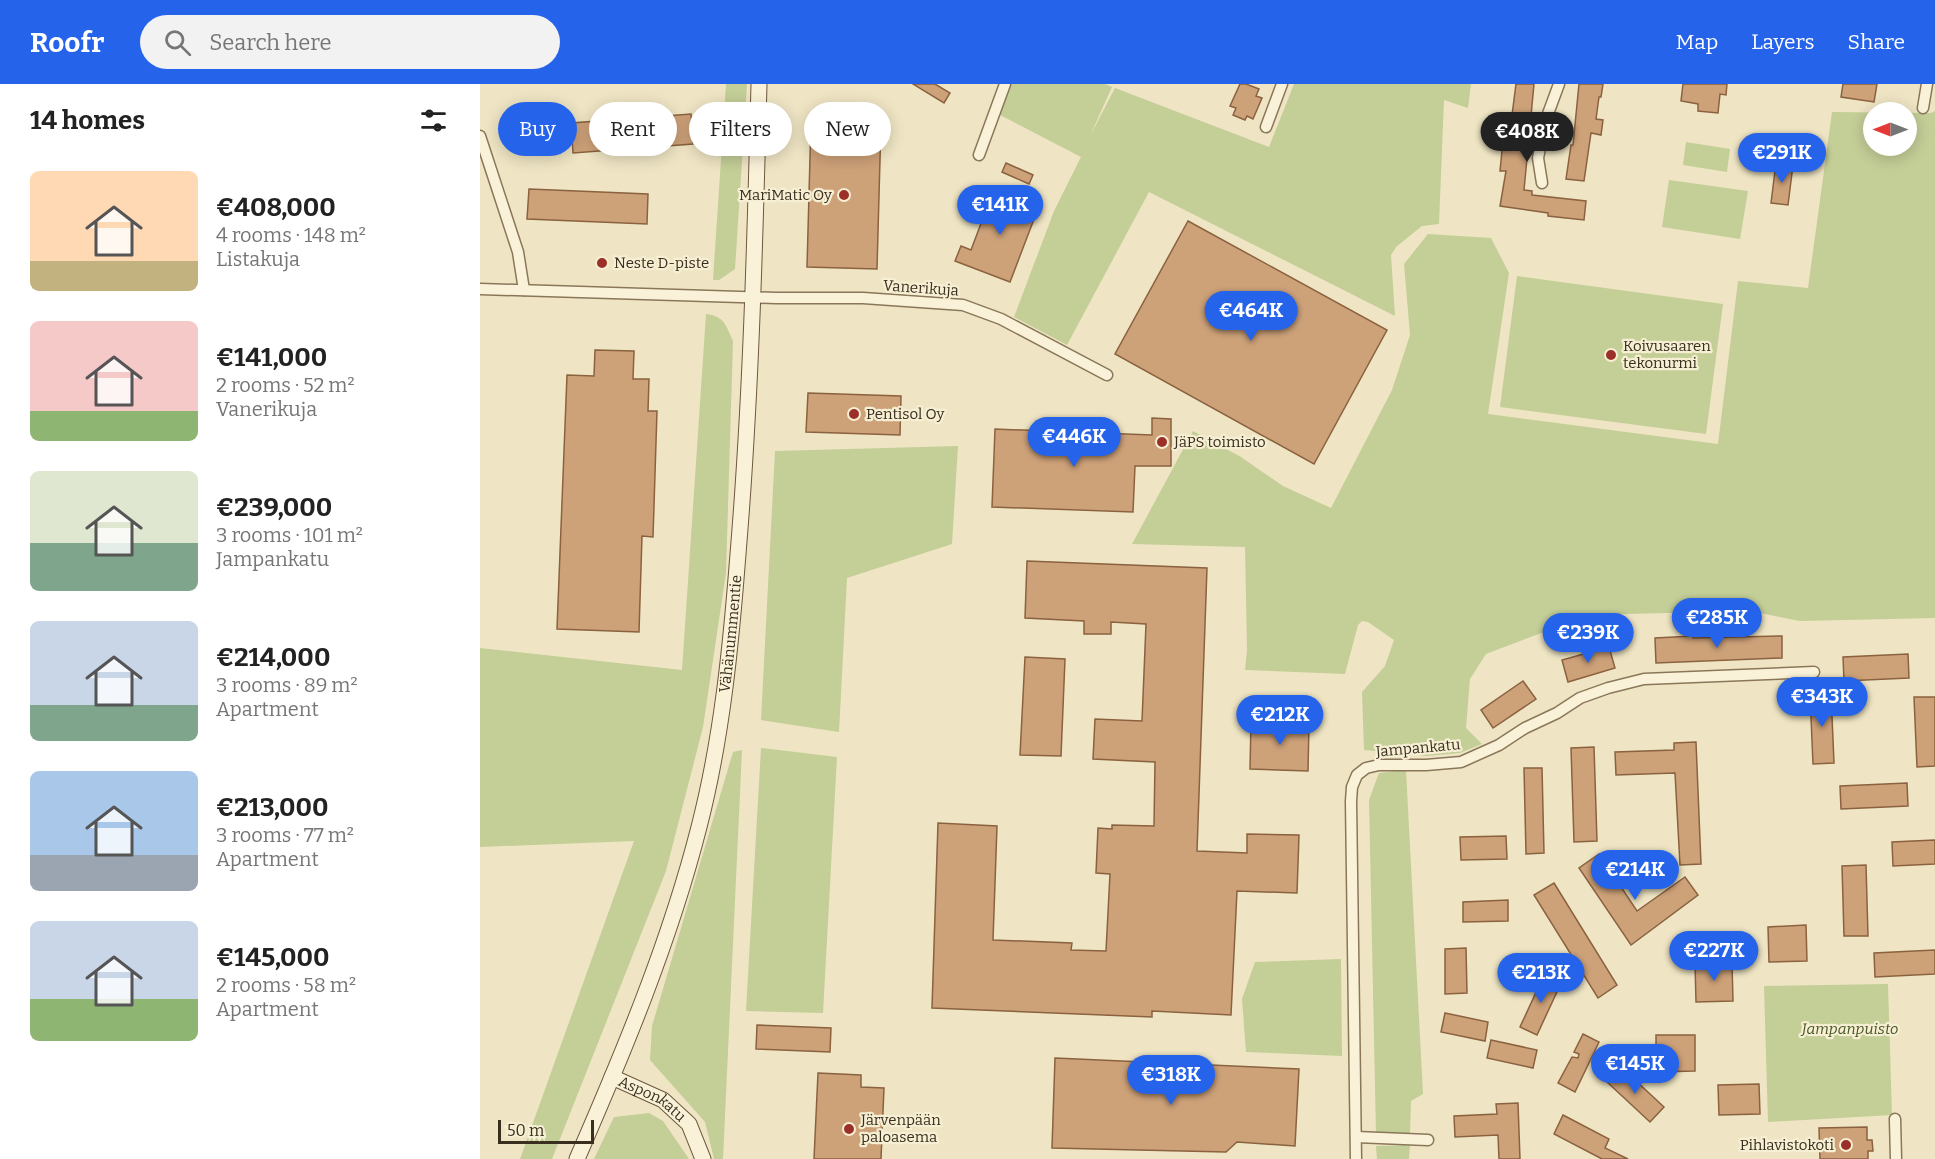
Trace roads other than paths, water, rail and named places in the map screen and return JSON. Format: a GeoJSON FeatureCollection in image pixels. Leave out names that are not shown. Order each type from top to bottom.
{"type":"FeatureCollection","features":[{"type":"Feature","properties":{"kind":"main road","name":"Vähänummentie"},"geometry":{"type":"LineString","coordinates":[[577,1159],[666,939],[699,827],[719,725],[732,626],[742,511],[753,297],[759,84]]}},
{"type":"Feature","properties":{"kind":"main road","name":"Asponkatu"},"geometry":{"type":"LineString","coordinates":[[612,1077],[663,1100],[689,1124],[703,1159]]}},
{"type":"Feature","properties":{"kind":"street"},"geometry":{"type":"LineString","coordinates":[[979,155],[1005,84]]}},
{"type":"Feature","properties":{"kind":"street"},"geometry":{"type":"LineString","coordinates":[[1266,127],[1282,84]]}},
{"type":"Feature","properties":{"kind":"street"},"geometry":{"type":"LineString","coordinates":[[1542,183],[1538,158],[1545,122],[1559,84]]}},
{"type":"Feature","properties":{"kind":"street"},"geometry":{"type":"LineString","coordinates":[[1923,108],[1926,84]]}},
{"type":"Feature","properties":{"kind":"street"},"geometry":{"type":"LineString","coordinates":[[480,136],[518,252],[524,290]]}},
{"type":"Feature","properties":{"kind":"street","name":"Vanerikuja"},"geometry":{"type":"LineString","coordinates":[[480,289],[863,298],[963,305],[1001,319],[1107,375]]}},
{"type":"Feature","properties":{"kind":"street","name":"Jampankatu"},"geometry":{"type":"LineString","coordinates":[[1356,1159],[1351,801],[1352,787],[1357,775],[1366,768],[1379,765],[1461,762],[1499,745],[1580,698],[1644,679],[1814,672]]}},
{"type":"Feature","properties":{"kind":"street"},"geometry":{"type":"LineString","coordinates":[[1894,1119],[1896,1159]]}},
{"type":"Feature","properties":{"kind":"street"},"geometry":{"type":"LineString","coordinates":[[1356,1137],[1428,1140]]}},
{"type":"Feature","properties":{"kind":"place","name":"MariMatic Oy"},"geometry":{"type":"Point","coordinates":[844,195]}},
{"type":"Feature","properties":{"kind":"place","name":"Neste D-piste"},"geometry":{"type":"Point","coordinates":[602,263]}},
{"type":"Feature","properties":{"kind":"place","name":"Koivusaaren tekonurmi"},"geometry":{"type":"Point","coordinates":[1611,355]}},
{"type":"Feature","properties":{"kind":"place","name":"Pentisol Oy"},"geometry":{"type":"Point","coordinates":[854,414]}},
{"type":"Feature","properties":{"kind":"place","name":"JäPS toimisto"},"geometry":{"type":"Point","coordinates":[1162,442]}},
{"type":"Feature","properties":{"kind":"place","name":"Järvenpään paloasema"},"geometry":{"type":"Point","coordinates":[849,1129]}},
{"type":"Feature","properties":{"kind":"place","name":"Pihlavistokoti"},"geometry":{"type":"Point","coordinates":[1846,1145]}},
{"type":"Feature","properties":{"kind":"park label","name":"Jampanpuisto"},"geometry":{"type":"Point","coordinates":[1850,1029]}}]}
